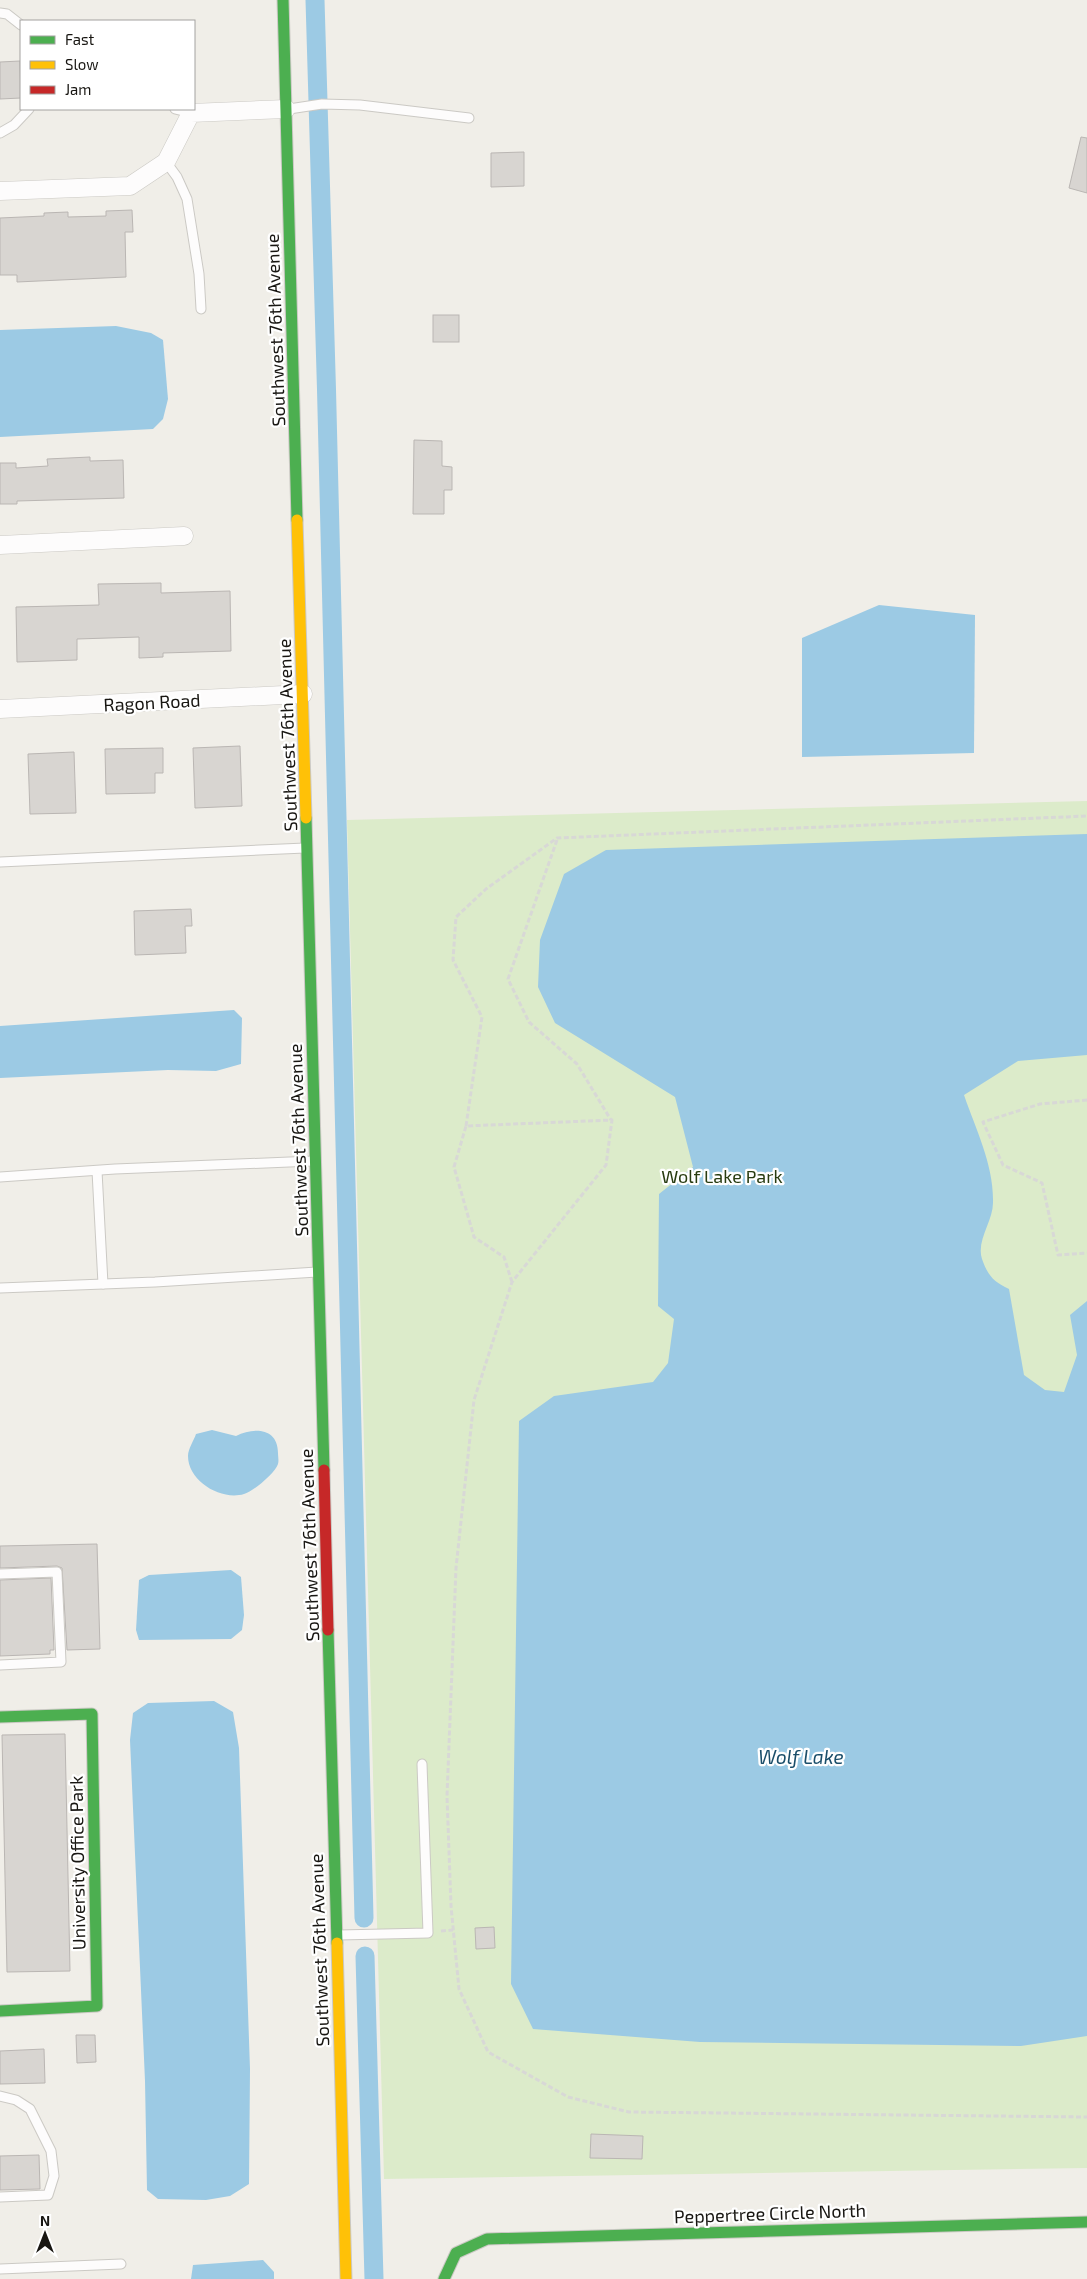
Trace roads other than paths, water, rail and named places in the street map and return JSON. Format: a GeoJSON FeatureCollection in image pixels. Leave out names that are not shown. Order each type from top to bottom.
{"type":"FeatureCollection","features":[{"type":"Feature","properties":{"kind":"street","name":"Southwest 76th Avenue"},"geometry":{"type":"LineString","coordinates":[[283,0],[346,2279]]}},
{"type":"Feature","properties":{"kind":"street"},"geometry":{"type":"LineString","coordinates":[[0,191],[130,186],[166,162],[183,111],[286,109]]}},
{"type":"Feature","properties":{"kind":"street"},"geometry":{"type":"LineString","coordinates":[[0,545],[184,536]]}},
{"type":"Feature","properties":{"kind":"street","name":"Ragon Road"},"geometry":{"type":"LineString","coordinates":[[0,709],[303,694]]}},
{"type":"Feature","properties":{"kind":"street","name":"University Office Park"},"geometry":{"type":"LineString","coordinates":[[0,1717],[92,1714],[97,2006],[0,2011]]}},
{"type":"Feature","properties":{"kind":"street","name":"Peppertree Circle North"},"geometry":{"type":"LineString","coordinates":[[444,2279],[456,2253],[486,2239],[1087,2222]]}},
{"type":"Feature","properties":{"kind":"lane"},"geometry":{"type":"LineString","coordinates":[[0,13],[7,14],[20,24]]}},
{"type":"Feature","properties":{"kind":"lane"},"geometry":{"type":"LineString","coordinates":[[286,109],[322,104],[360,105],[469,118]]}},
{"type":"Feature","properties":{"kind":"lane"},"geometry":{"type":"LineString","coordinates":[[0,133],[14,125],[28,110]]}},
{"type":"Feature","properties":{"kind":"lane"},"geometry":{"type":"LineString","coordinates":[[166,162],[177,177],[187,199],[199,274],[200,310]]}},
{"type":"Feature","properties":{"kind":"lane"},"geometry":{"type":"LineString","coordinates":[[0,862],[307,848]]}},
{"type":"Feature","properties":{"kind":"lane"},"geometry":{"type":"LineString","coordinates":[[0,1177],[316,1161]]}},
{"type":"Feature","properties":{"kind":"lane"},"geometry":{"type":"LineString","coordinates":[[97,1171],[103,1284]]}},
{"type":"Feature","properties":{"kind":"lane"},"geometry":{"type":"LineString","coordinates":[[0,1288],[319,1272]]}},
{"type":"Feature","properties":{"kind":"lane"},"geometry":{"type":"LineString","coordinates":[[0,1574],[57,1572],[61,1662],[0,1665]]}},
{"type":"Feature","properties":{"kind":"lane"},"geometry":{"type":"LineString","coordinates":[[336,1935],[428,1933],[422,1764]]}},
{"type":"Feature","properties":{"kind":"lane"},"geometry":{"type":"LineString","coordinates":[[0,2096],[16,2100],[30,2110],[50,2151],[54,2176],[48,2195],[0,2197]]}},
{"type":"Feature","properties":{"kind":"lane"},"geometry":{"type":"LineString","coordinates":[[0,2269],[121,2264]]}},
{"type":"Feature","properties":{"kind":"water"},"geometry":{"type":"Polygon","coordinates":[[[116,326],[151,333],[163,340],[168,399],[163,419],[153,429],[0,437],[0,330],[116,326]]]}},
{"type":"Feature","properties":{"kind":"water"},"geometry":{"type":"Polygon","coordinates":[[[879,605],[975,615],[974,753],[802,757],[802,638],[879,605]]]}},
{"type":"Feature","properties":{"kind":"water","name":"Wolf Lake"},"geometry":{"type":"Polygon","coordinates":[[[1087,834],[1087,1055],[1018,1061],[964,1095],[983,1148],[993,1189],[992,1210],[981,1245],[982,1259],[992,1278],[1009,1289],[1024,1375],[1045,1390],[1064,1392],[1077,1355],[1070,1315],[1087,1301],[1087,2036],[1021,2046],[700,2042],[533,2029],[511,1984],[519,1421],[554,1396],[653,1382],[668,1363],[674,1319],[658,1306],[659,1194],[693,1167],[675,1097],[555,1023],[538,987],[540,940],[564,874],[606,850],[1087,834]]]}},
{"type":"Feature","properties":{"kind":"water"},"geometry":{"type":"Polygon","coordinates":[[[234,1010],[242,1018],[241,1064],[216,1071],[168,1070],[0,1078],[0,1026],[234,1010]]]}},
{"type":"Feature","properties":{"kind":"water"},"geometry":{"type":"Polygon","coordinates":[[[212,1430],[236,1436],[250,1431],[269,1434],[277,1445],[278,1464],[276,1468],[258,1486],[244,1494],[226,1495],[207,1487],[200,1481],[189,1465],[188,1456],[196,1434],[212,1430]]]}},
{"type":"Feature","properties":{"kind":"water"},"geometry":{"type":"Polygon","coordinates":[[[231,1570],[241,1577],[244,1615],[242,1630],[231,1639],[139,1640],[136,1630],[139,1580],[149,1575],[231,1570]]]}},
{"type":"Feature","properties":{"kind":"water"},"geometry":{"type":"Polygon","coordinates":[[[214,1701],[233,1712],[239,1748],[250,2069],[249,2184],[230,2196],[206,2200],[158,2199],[147,2190],[145,2081],[130,1740],[133,1713],[148,1703],[214,1701]]]}},
{"type":"Feature","properties":{"kind":"water"},"geometry":{"type":"Polygon","coordinates":[[[263,2260],[274,2272],[274,2279],[191,2279],[193,2265],[263,2260]]]}},
{"type":"Feature","properties":{"kind":"waterway"},"geometry":{"type":"LineString","coordinates":[[315,0],[329,479],[364,1918]]}},
{"type":"Feature","properties":{"kind":"waterway"},"geometry":{"type":"LineString","coordinates":[[365,1956],[374,2279]]}},
{"type":"Feature","properties":{"kind":"park label","name":"Wolf Lake Park"},"geometry":{"type":"Point","coordinates":[722,1176]}}]}
